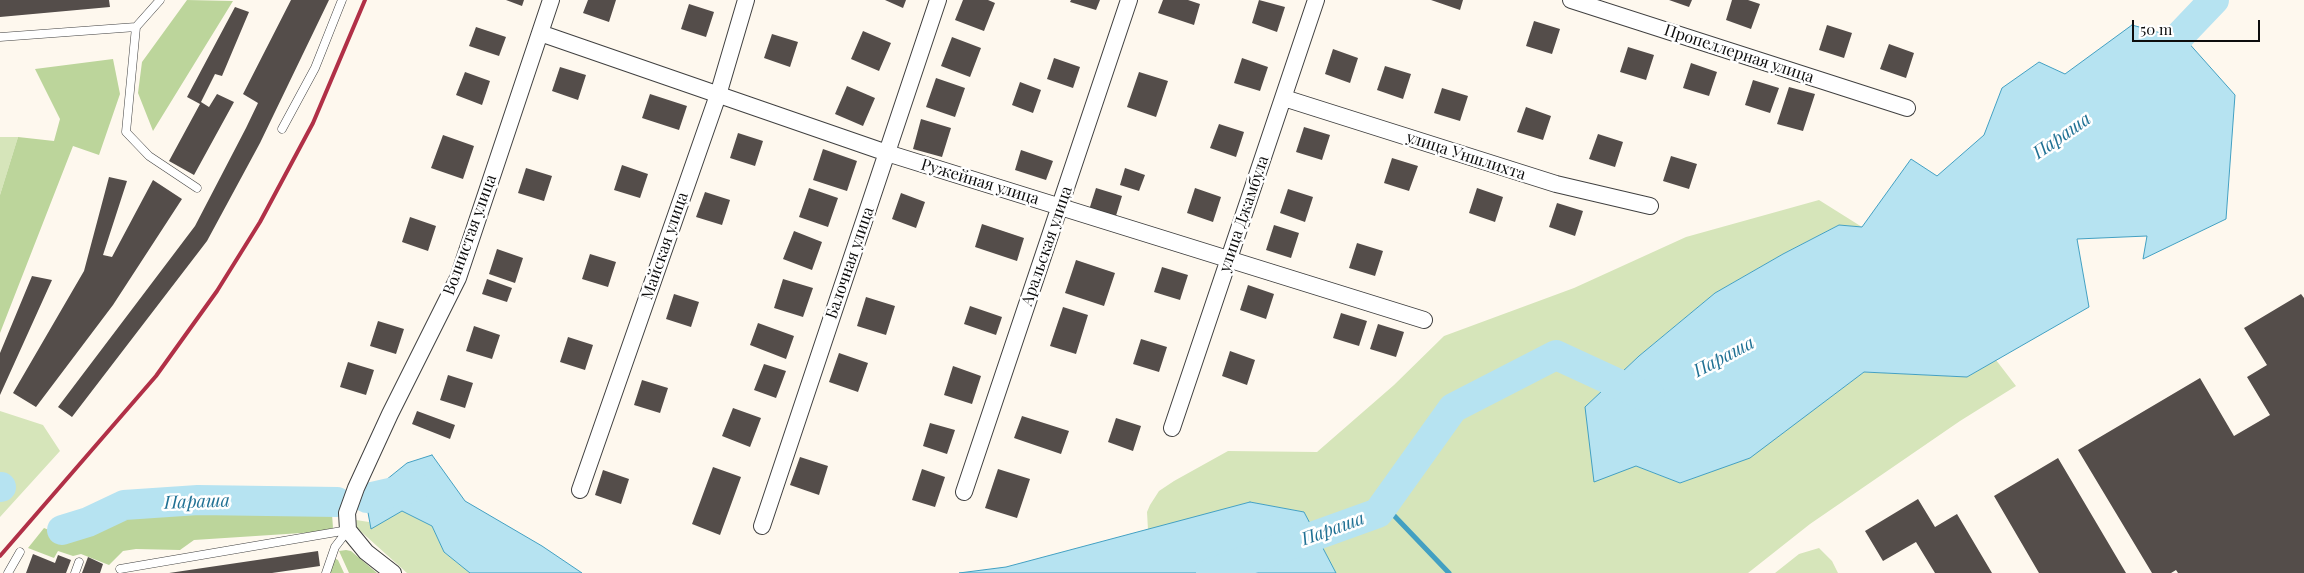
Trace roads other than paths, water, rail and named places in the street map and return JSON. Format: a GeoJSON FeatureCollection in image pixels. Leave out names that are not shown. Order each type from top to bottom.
{"type":"FeatureCollection","features":[{"type":"Feature","properties":{"kind":"street","name":"Волнистая улица"},"geometry":{"type":"LineString","coordinates":[[348,530],[347,513],[356,488],[458,278],[551,0]]}},
{"type":"Feature","properties":{"kind":"street","name":"Майская улица"},"geometry":{"type":"LineString","coordinates":[[580,490],[718,95],[746,0]]}},
{"type":"Feature","properties":{"kind":"street","name":"Балочная улица"},"geometry":{"type":"LineString","coordinates":[[762,526],[938,0]]}},
{"type":"Feature","properties":{"kind":"street","name":"Аральская улица"},"geometry":{"type":"LineString","coordinates":[[964,492],[1129,0]]}},
{"type":"Feature","properties":{"kind":"street","name":"улица Джамбула"},"geometry":{"type":"LineString","coordinates":[[1172,428],[1316,0]]}},
{"type":"Feature","properties":{"kind":"street","name":"Пропеллерная улица"},"geometry":{"type":"LineString","coordinates":[[1571,0],[1907,108]]}},
{"type":"Feature","properties":{"kind":"street","name":"Ружейная улица"},"geometry":{"type":"LineString","coordinates":[[540,33],[887,153],[1228,261],[1424,320]]}},
{"type":"Feature","properties":{"kind":"street","name":"улица Уншлихта"},"geometry":{"type":"LineString","coordinates":[[1284,98],[1556,184],[1650,206]]}},
{"type":"Feature","properties":{"kind":"street"},"geometry":{"type":"LineString","coordinates":[[348,530],[366,552],[393,573]]}},
{"type":"Feature","properties":{"kind":"lane"},"geometry":{"type":"LineString","coordinates":[[282,128],[315,68],[342,0]]}},
{"type":"Feature","properties":{"kind":"lane"},"geometry":{"type":"LineString","coordinates":[[156,2],[136,26],[126,132],[149,156],[197,188]]}},
{"type":"Feature","properties":{"kind":"lane"},"geometry":{"type":"LineString","coordinates":[[0,37],[136,26]]}},
{"type":"Feature","properties":{"kind":"lane"},"geometry":{"type":"LineString","coordinates":[[120,569],[348,530]]}},
{"type":"Feature","properties":{"kind":"lane"},"geometry":{"type":"LineString","coordinates":[[326,573],[335,547],[348,530]]}},
{"type":"Feature","properties":{"kind":"lane"},"geometry":{"type":"LineString","coordinates":[[8,573],[20,552]]}},
{"type":"Feature","properties":{"kind":"lane"},"geometry":{"type":"LineString","coordinates":[[75,573],[79,562]]}},
{"type":"Feature","properties":{"kind":"water"},"geometry":{"type":"Polygon","coordinates":[[[2132,25],[2186,40],[2235,95],[2226,219],[2143,259],[2147,236],[2077,239],[2089,307],[1967,377],[1864,372],[1750,458],[1680,483],[1636,466],[1594,482],[1585,407],[1639,356],[1715,293],[1839,225],[1862,227],[1911,159],[1937,176],[1984,135],[2002,88],[2039,62],[2065,74],[2132,25]]]}},
{"type":"Feature","properties":{"kind":"water"},"geometry":{"type":"Polygon","coordinates":[[[432,455],[465,501],[542,546],[582,573],[470,573],[444,552],[432,526],[402,511],[371,529],[367,507],[386,480],[407,463],[432,455]]]}},
{"type":"Feature","properties":{"kind":"water"},"geometry":{"type":"Polygon","coordinates":[[[1250,502],[1304,512],[1336,573],[959,573],[1006,567],[1250,502]]]}},
{"type":"Feature","properties":{"kind":"waterway","name":"Параша"},"geometry":{"type":"LineString","coordinates":[[2151,66],[2214,0]]}},
{"type":"Feature","properties":{"kind":"waterway","name":"Параша"},"geometry":{"type":"LineString","coordinates":[[1211,573],[1378,513],[1453,408],[1556,355],[1647,397],[1650,395]]}},
{"type":"Feature","properties":{"kind":"waterway","name":"Параша"},"geometry":{"type":"LineString","coordinates":[[367,498],[415,487]]}},
{"type":"Feature","properties":{"kind":"waterway","name":"Параша"},"geometry":{"type":"LineString","coordinates":[[62,530],[88,522],[124,505],[198,500],[337,502]]}},
{"type":"Feature","properties":{"kind":"waterway"},"geometry":{"type":"LineString","coordinates":[[1384,505],[1449,573]]}},
{"type":"Feature","properties":{"kind":"railway"},"geometry":{"type":"LineString","coordinates":[[0,556],[156,376],[217,291],[260,222],[313,123],[365,0]]}}]}
